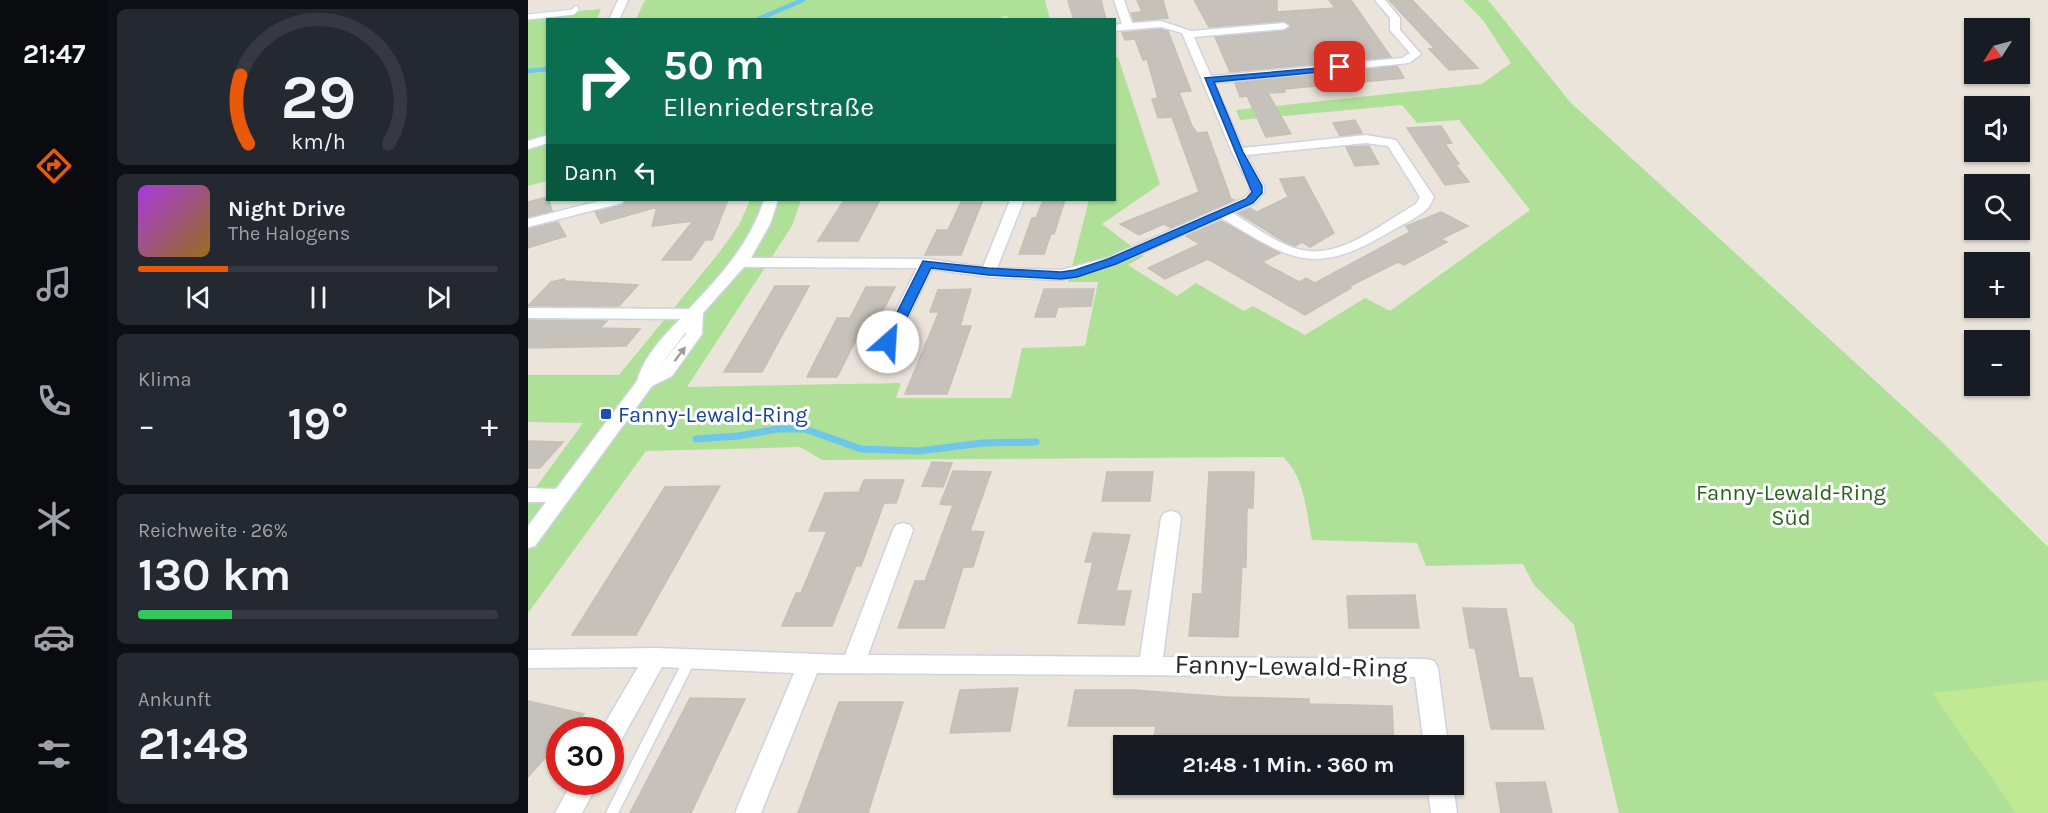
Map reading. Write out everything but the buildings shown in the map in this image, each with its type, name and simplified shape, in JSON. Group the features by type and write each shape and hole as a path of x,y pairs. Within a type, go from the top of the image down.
{"street":[{"path":"615,18 623,0"},
{"path":"1119,0 1121,27 1172,25 1188,34 1284,26"},
{"path":"1208,80 1406,61 1416,54 1395,30 1395,18 1380,0"},
{"path":"740,262 927,264 988,272 1061,275 1077,273 1112,261 1250,201 1257,193 1257,186 1238,152 1188,34"},
{"path":"1224,214 1297,254 1311,257 1338,252 1422,207 1426,202 1426,197 1397,149 1385,140 1366,139 1238,152"},
{"path":"528,146 546,140"},
{"path":"528,223 613,201"},
{"path":"528,541 646,382 666,372 694,334 696,314 740,262 763,222 771,201"},
{"path":"988,272 1017,201"},
{"path":"888,342 927,264"},
{"path":"528,313 696,314"},
{"path":"528,495 562,496"},
{"name":"Fanny-Lewald-Ring","path":"1150,664 1171,518"},
{"path":"853,664 903,530"},
{"path":"622,717 656,657"},
{"name":"Fanny-Lewald-Ring","path":"528,658 656,657 809,664 1150,664 1426,668 1435,735"},
{"path":"748,813 809,664"},
{"path":"568,813 578,795"},
{"path":"1442,795 1444,813"}],"lane":[{"path":"528,17 573,12 576,9"},
{"path":"612,813 690,659"}],"green space":[{"path":"645,0 1045,0 1050,18 1009,18 1006,16 999,18 636,18"},
{"name":"Fanny-Lewald-Ring Süd","path":"1463,0 1488,0 1570,102 1942,442 2048,547 2048,813 1619,813 1574,625 1534,585 1523,564 1426,566 1417,543 1312,540 1300,485 1296,474 1283,457 822,460 800,447 646,451 528,613 528,498 583,423 528,422 528,375 619,375 718,254 739,225 750,201 801,201 792,226 687,387 901,383 896,398 1011,398 1022,348 1085,346 1098,282 1068,282 1089,201 1116,201 1116,58 1118,57 1160,184 1102,224 1144,256 1128,265 1177,296 1196,283 1244,311 1253,306 1305,335 1365,298 1390,311 1530,210 1459,120 1417,123 1402,105 1240,120 1236,110 1482,84 1511,63 1483,20"},
{"path":"601,9 597,18 546,18 546,181 528,186 528,15"},
{"path":"2048,680 2048,813 2016,813 1932,693"}],"waterway":[{"path":"761,18 803,0"},
{"path":"528,71 546,69"},
{"path":"696,439 738,436 778,429 805,429 861,449 919,451 983,443 1036,442"}],"place":[{"name":"Fanny-Lewald-Ring","path":"606,414"}],"route":[{"path":"888,342 927,264 988,272 1061,275 1077,273 1098,267 1250,201 1257,193 1257,186 1238,152 1208,80 1340,67"}]}
